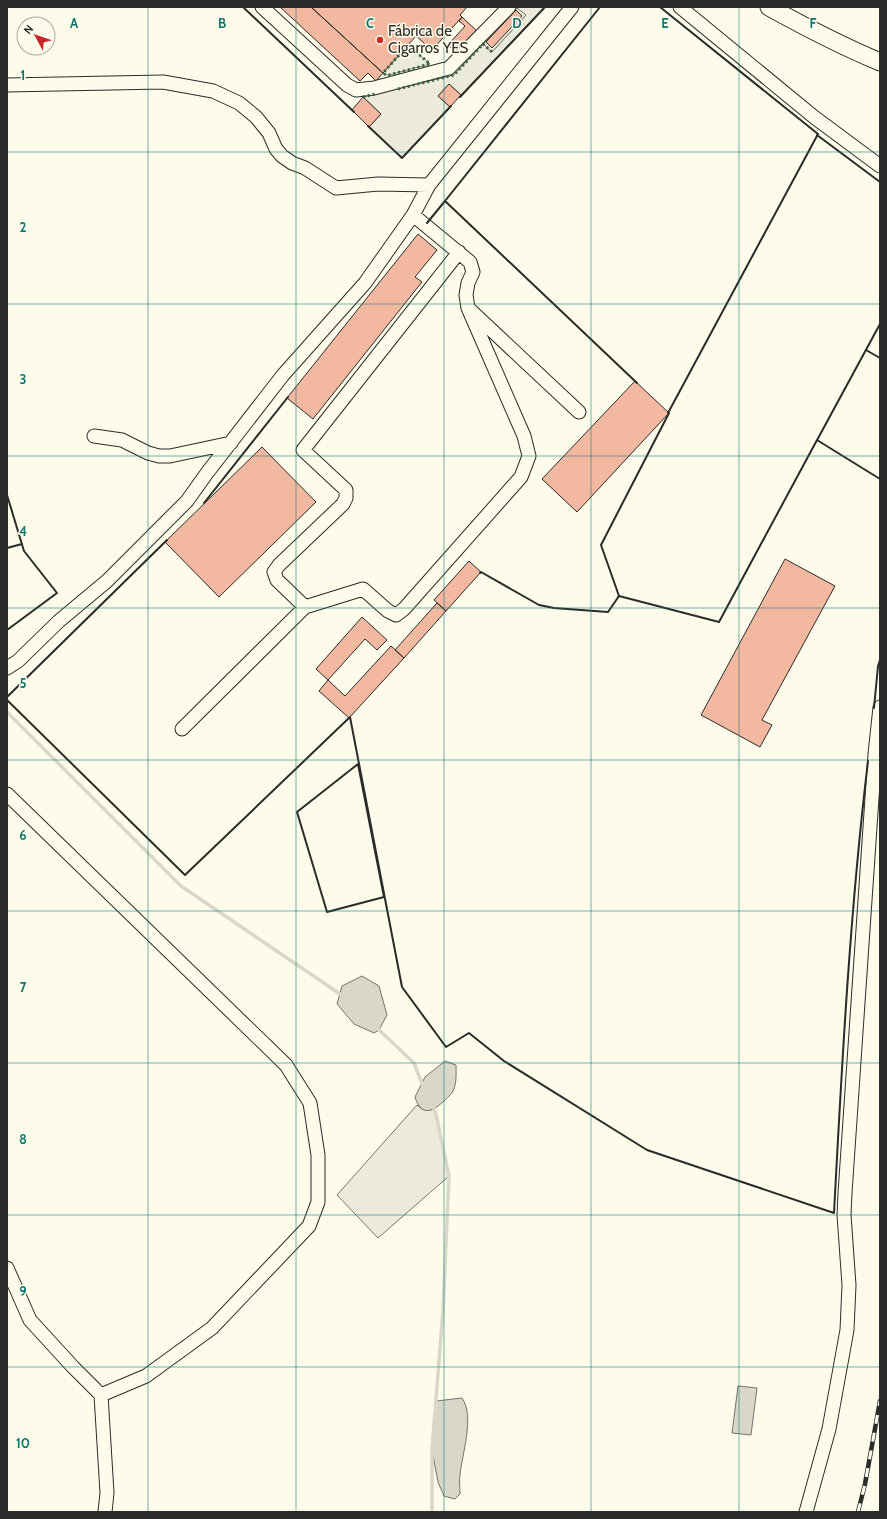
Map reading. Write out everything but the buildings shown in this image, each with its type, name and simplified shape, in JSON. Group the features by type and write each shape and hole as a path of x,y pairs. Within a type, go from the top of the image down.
{"main road":[{"path":"769,7 810,29 880,62"}],"street":[{"path":"262,7 348,85 356,90 360,90 374,88 450,68 509,7"},
{"path":"7,668 18,661 59,621 107,580 187,501 283,375 365,283 413,215 429,185 572,7"},
{"path":"680,7 814,117 880,166"},
{"path":"7,85 163,82 213,92 239,103 256,117 269,133 276,149 282,156 292,163 305,168 336,188 378,184 429,185"},
{"path":"182,730 306,608 363,589 388,611 396,615 409,603 521,477 529,456 524,436 468,308 466,295 468,283 473,272 470,262 413,215"},
{"path":"306,608 277,580 274,572 278,565 342,504 346,498 346,490 303,450 459,252"},
{"path":"468,308 579,412"},
{"path":"94,436 122,440 148,453 159,456 170,456 231,443"},
{"path":"806,1512 829,1429 847,1330 849,1285 844,1215 845,1193 874,762 880,707"},
{"path":"7,794 286,1065 310,1103 318,1155 318,1202 309,1226 212,1328 146,1376 101,1395"},
{"path":"7,1268 30,1320 72,1367 101,1395 107,1492 105,1512"}],"shaded area":[{"path":"545,7 461,95 449,84 438,96 450,107 402,158 369,127 381,114 363,97 454,75 483,44 492,52 525,16 517,8"},
{"path":"517,8 526,15 492,52 483,44"},
{"path":"408,45 430,64 389,75 383,73"},
{"path":"362,976 379,986 387,1015 379,1030 374,1033 354,1024 337,1004 342,986"},
{"path":"445,1061 456,1065 456,1081 453,1091 450,1096 432,1110 424,1110 421,1108 415,1097 425,1077"},
{"path":"417,1105 425,1110 434,1109 449,1176 378,1238 337,1195"},
{"path":"738,1386 757,1388 751,1435 732,1433"},
{"path":"462,1398 466,1406 468,1425 461,1466 460,1494 455,1499 444,1496 438,1482 432,1450 436,1401"}],"waterway":[{"path":"7,712 181,886 343,996"},
{"path":"375,1026 414,1063 423,1086"},
{"path":"432,1512 432,1450 443,1310 449,1176 433,1106"}],"railway":[{"path":"858,1512 865,1484 880,1401"}],"hedge":[{"path":"398,89 454,75 483,44 492,52"},
{"path":"408,45 430,64 389,75 383,73 408,45"},
{"path":"363,97 375,94"}],"wall":[{"path":"243,7 354,112"},
{"path":"460,97 545,7"},
{"path":"446,202 445,201 600,7"},
{"path":"660,7 818,134 668,413"},
{"path":"368,126 402,158 451,106"},
{"path":"817,135 880,182"},
{"path":"427,223 445,201 637,383"},
{"path":"816,442 880,324"},
{"path":"866,350 880,358"},
{"path":"204,503 288,397"},
{"path":"618,597 619,596 601,545 669,413"},
{"path":"480,573 481,572 539,605 554,608 608,612 619,596 719,622 817,440 880,479"},
{"path":"7,495 24,551 57,593 7,630"},
{"path":"7,697 167,540"},
{"path":"7,548 22,544"},
{"path":"874,708 878,666 880,660"},
{"path":"7,700 185,875 350,717"},
{"path":"350,717 402,987 446,1047 469,1033 504,1061 647,1150 834,1213 851,930 868,761"},
{"path":"358,764 384,897 327,912 297,812 358,764"}],"place":[{"name":"Fábrica de Cigarros YES","path":"380,40"}]}
